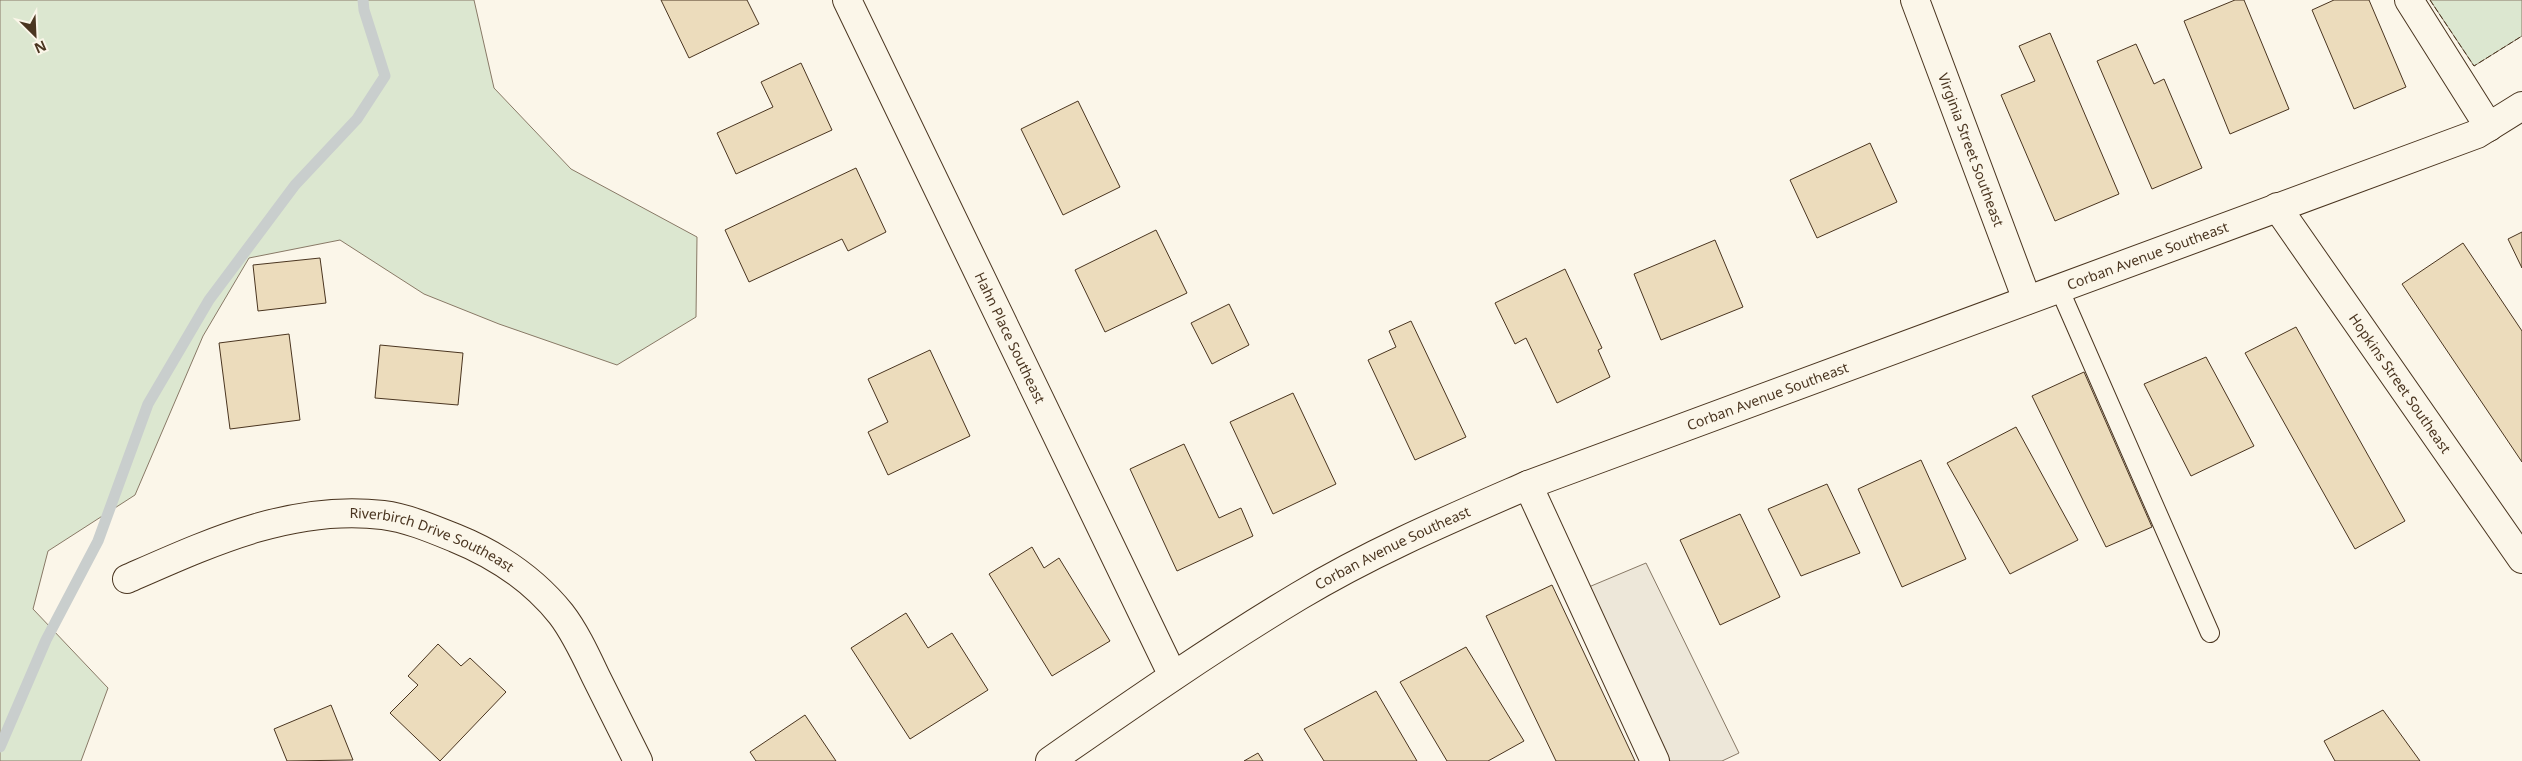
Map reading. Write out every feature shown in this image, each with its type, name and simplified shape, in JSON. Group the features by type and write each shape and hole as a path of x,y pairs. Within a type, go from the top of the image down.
{"street":[{"name":"Hahn Place Southeast","path":"847,0 1173,676"},
{"name":"Virginia Street Southeast","path":"1915,0 2027,300"},
{"path":"2409,0 2489,127"},
{"name":"Corban Avenue Southeast","path":"1050,761 1173,676 1300,595 1413,534 1528,485 2477,134 2522,106"},
{"name":"Hopkins Street Southeast","path":"2278,207 2522,559"},
{"path":"1528,485 1655,761"},
{"name":"Riverbirch Drive Southeast","path":"127,579 226,536 283,520 326,514 384,515 438,531 489,552 530,581 561,615 586,656 638,761"}],"lane":[{"path":"2059,288 2210,633"}],"green space":[{"path":"0,0 474,0 494,88 571,169 697,237 696,317 617,365 499,324 424,294 340,240 249,258 203,336 135,495 48,551 33,609 108,688 81,761 0,761"},
{"path":"2430,0 2522,0 2522,36 2474,66"}],"shaded area":[{"path":"1646,563 1739,753 1722,761 1670,761 1584,589"}],"building":[{"path":"661,0 747,0 759,24 689,58"},
{"path":"2235,0 2244,0 2289,109 2230,134 2184,21"},
{"path":"2334,0 2369,0 2406,87 2354,109 2312,10"},
{"path":"2050,33 2119,194 2055,221 2001,95 2035,81 2019,46"},
{"path":"2136,44 2154,84 2164,79 2202,168 2152,189 2097,61"},
{"path":"801,63 832,130 736,174 717,133 773,107 761,82"},
{"path":"1078,101 1120,187 1063,215 1021,129"},
{"path":"1870,143 1897,202 1817,238 1790,180"},
{"path":"856,168 886,232 848,251 842,239 749,282 725,230"},
{"path":"1156,230 1187,293 1105,332 1075,270"},
{"path":"2522,232 2522,268 2508,239"},
{"path":"1715,240 1743,307 1661,340 1634,274"},
{"path":"2463,243 2522,331 2522,462 2402,284"},
{"path":"320,258 326,303 258,311 253,265"},
{"path":"1565,269 1602,348 1598,350 1610,377 1557,403 1526,338 1515,344 1495,303"},
{"path":"1229,304 1249,345 1212,364 1191,323"},
{"path":"1411,321 1466,437 1415,460 1368,360 1396,347 1389,331"},
{"path":"2296,327 2405,521 2355,549 2245,353"},
{"path":"289,334 300,420 230,429 219,343"},
{"path":"380,345 463,353 458,405 375,398"},
{"path":"930,350 970,436 888,475 868,432 888,422 868,379"},
{"path":"2206,357 2254,446 2191,476 2144,384"},
{"path":"2084,372 2152,527 2106,547 2032,396"},
{"path":"1293,393 1336,484 1273,514 1230,422"},
{"path":"2016,427 2078,540 2010,574 1947,463"},
{"path":"1184,444 1219,518 1241,508 1253,536 1177,571 1130,469"},
{"path":"1921,460 1966,559 1902,587 1858,489"},
{"path":"1827,484 1860,553 1801,576 1768,509"},
{"path":"1740,514 1780,597 1720,625 1680,540"},
{"path":"1032,547 1044,568 1059,558 1110,641 1052,676 989,574"},
{"path":"1552,585 1635,761 1556,761 1486,616"},
{"path":"906,613 928,648 952,633 988,690 910,739 851,648"},
{"path":"438,644 461,666 470,658 506,692 440,761 390,713 418,685 408,676"},
{"path":"1466,647 1524,741 1488,761 1447,761 1400,682"},
{"path":"1376,691 1417,761 1324,761 1304,729"},
{"path":"331,705 353,760 287,761 274,729"},
{"path":"2383,710 2420,761 2335,761 2324,741"},
{"path":"805,715 836,761 756,761 750,752"},
{"path":"1258,753 1263,761 1244,761"}],"waterway":[{"path":"0,747 46,640 98,541 148,404 209,300 295,185 357,119 385,76 364,10 363,0"}],"fence":[{"path":"2430,0 2474,66 2522,36"}]}
